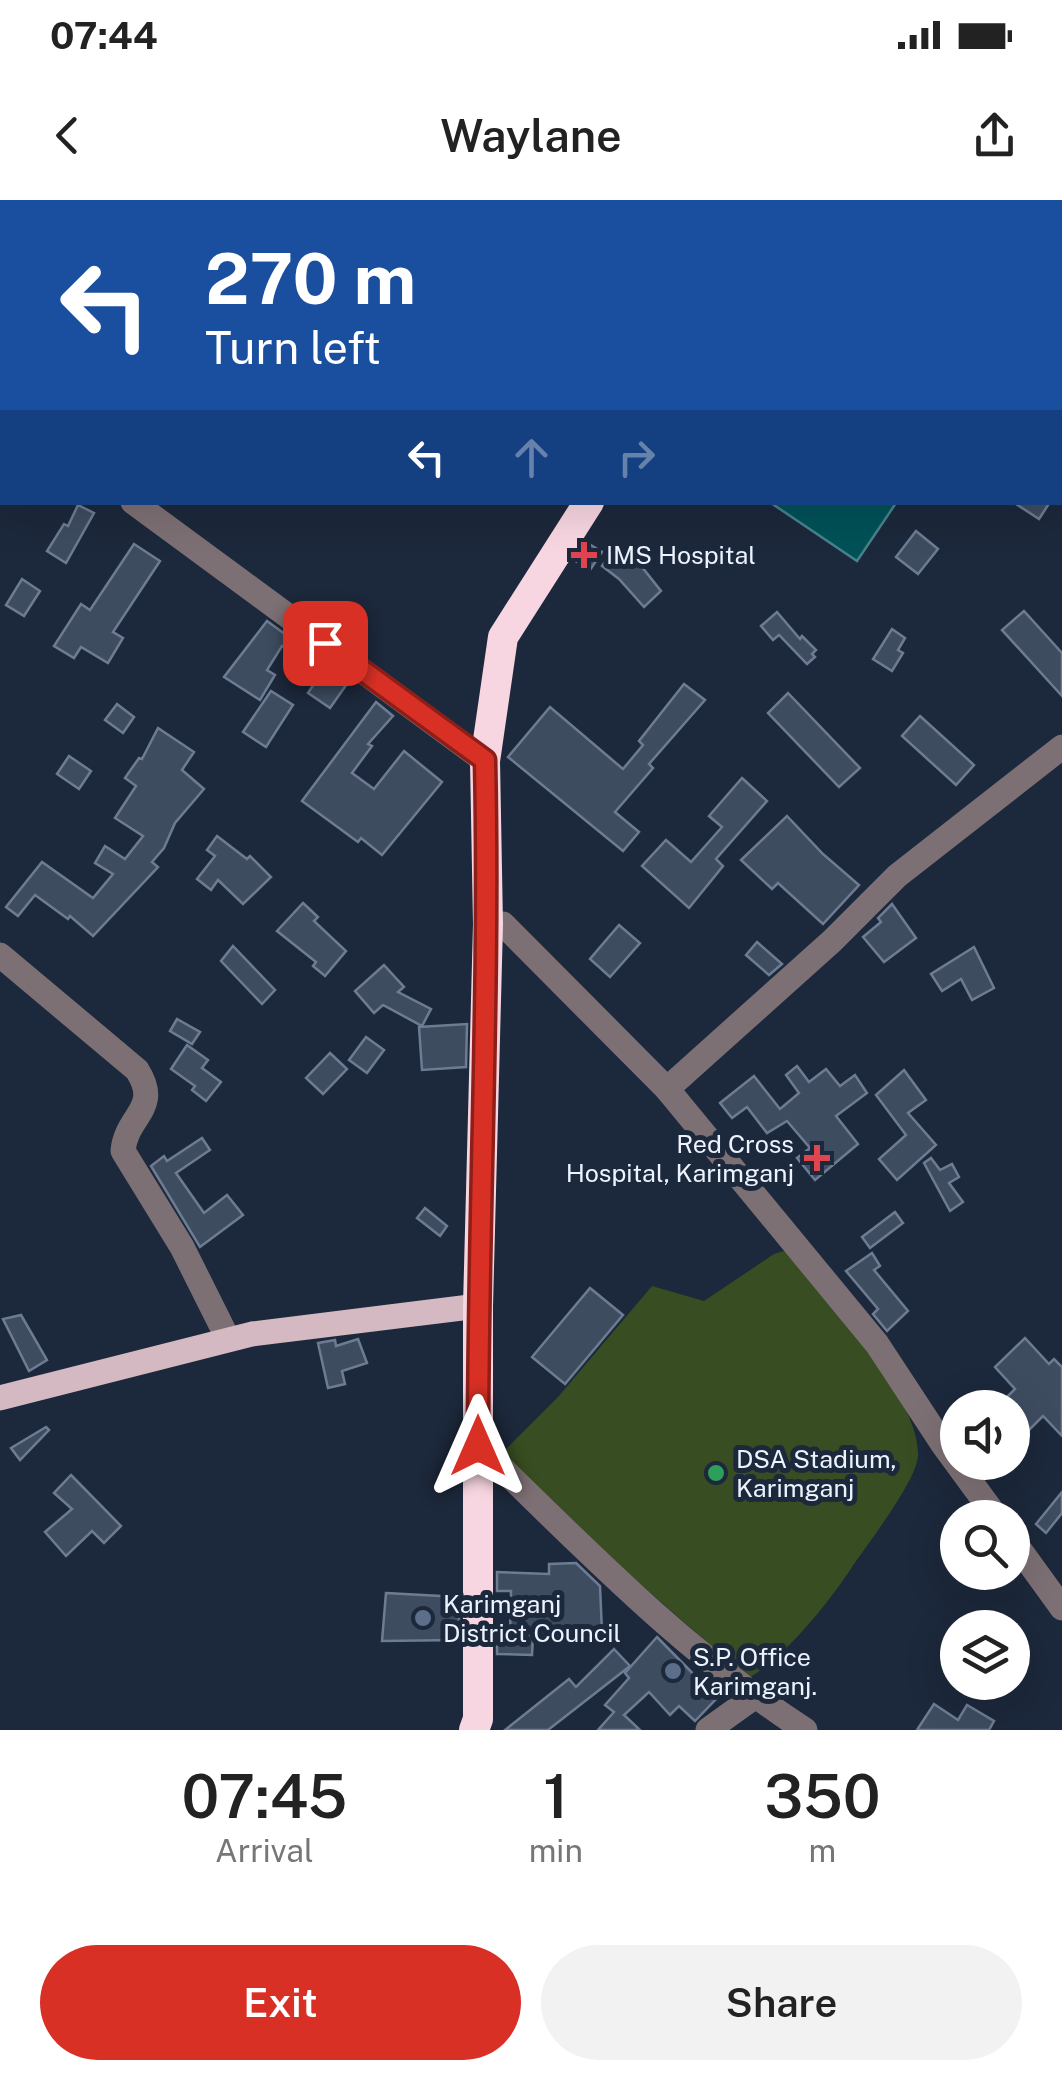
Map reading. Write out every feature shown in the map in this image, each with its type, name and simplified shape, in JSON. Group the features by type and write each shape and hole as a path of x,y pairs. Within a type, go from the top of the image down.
{"highway":[{"path":"474,1730 478,1719 478,1306 488,924 485,760 503,638 587,505"}],"main road":[{"path":"0,1398 228,1339 478,1306"}],"street":[{"path":"137,505 485,760"},
{"path":"667,1089 832,941 897,876 1062,747"},
{"path":"488,924 503,924 667,1089 877,1344 984,1500"},
{"path":"0,955 137,1070 147,1086 146,1103 124,1136 123,1151 182,1247 228,1339"},
{"path":"478,1446 648,1608 754,1697 805,1730"},
{"path":"1030,1564 1062,1608"},
{"path":"708,1730 754,1697"}],"shaded area":[{"path":"774,505 895,505 857,561"},
{"name":"DSA Stadium, Karimganj","path":"790,1249 888,1377 915,1432 918,1455 901,1495 831,1596 776,1658 748,1678 622,1568 501,1454 558,1397 652,1286 704,1301 774,1254"}],"building":[{"path":"78,505 94,513 66,563 47,551 64,524 68,526"},
{"path":"1018,505 1048,505 1039,519"},
{"path":"916,531 938,549 918,574 896,557"},
{"path":"586,542 602,552 590,570 574,560"},
{"path":"134,544 160,561 113,632 123,638 108,663 81,647 74,658 54,646 81,604 90,610"},
{"path":"617,545 634,557 661,591 644,607 602,566"},
{"path":"22,579 40,591 24,616 6,605"},
{"path":"1024,611 1062,653 1062,696 1002,630"},
{"path":"777,612 800,639 802,636 816,650 807,664 779,635 773,640 761,626"},
{"path":"267,621 349,681 330,708 308,693 322,672 282,646 267,670 275,675 260,700 224,677"},
{"path":"892,629 905,638 898,650 903,653 892,671 873,659"},
{"path":"684,684 705,700 649,764 653,768 615,812 639,832 623,851 508,757 550,707 623,769 643,745 639,741"},
{"path":"271,691 293,705 266,747 243,732"},
{"path":"788,693 860,768 839,787 768,713"},
{"path":"376,702 393,716 368,744 372,746 352,773 374,789 404,751 442,782 382,855 302,801"},
{"path":"117,704 134,717 123,733 105,720"},
{"path":"920,716 974,765 956,785 902,736"},
{"path":"158,728 194,752 182,770 204,789 175,823 164,848 152,862 158,867 93,936 70,916 68,919 35,895 18,916 6,907 42,862 93,898 113,874 95,863 105,846 125,859 143,836 115,818 136,786 125,778 142,759"},
{"path":"69,756 91,771 79,789 57,774"},
{"path":"742,778 767,801 716,859 723,866 689,908 642,866 666,840 691,862 722,827 709,816"},
{"path":"787,816 859,885 823,924 778,883 772,889 741,860"},
{"path":"217,836 247,859 250,856 271,877 243,904 218,880 211,890 197,879 215,856 207,850"},
{"path":"303,903 318,917 314,921 346,951 325,976 313,966 316,962 277,931"},
{"path":"892,904 916,938 884,962 863,937 881,922 878,918"},
{"path":"619,925 640,943 610,977 590,959"},
{"path":"757,942 782,964 769,975 746,955"},
{"path":"233,946 275,990 262,1004 221,961"},
{"path":"974,947 994,988 972,1000 961,979 942,991 931,974"},
{"path":"384,965 404,987 398,992 431,1009 422,1026 383,1005 374,1013 355,991"},
{"path":"177,1019 200,1032 192,1044 170,1031"},
{"path":"467,1024 466,1067 422,1070 419,1027"},
{"path":"366,1037 384,1050 367,1073 349,1060"},
{"path":"187,1045 208,1060 202,1068 221,1082 206,1101 192,1090 195,1086 171,1069"},
{"path":"330,1053 347,1069 323,1094 306,1078"},
{"path":"797,1066 809,1082 826,1069 840,1086 855,1075 867,1093 836,1116 858,1144 815,1180 797,1158 810,1148 787,1121 767,1133 747,1107 732,1118 720,1103 754,1076 780,1109 799,1093 786,1075"},
{"path":"904,1070 926,1100 908,1113 936,1145 897,1180 879,1159 906,1135 876,1095"},
{"path":"202,1138 210,1150 176,1173 204,1213 227,1195 243,1215 200,1247 151,1166 164,1156 167,1161"},
{"path":"931,1158 940,1170 952,1164 959,1177 949,1183 963,1202 950,1211 924,1163"},
{"path":"425,1208 447,1226 440,1236 417,1218"},
{"path":"895,1212 903,1223 870,1248 862,1237"},
{"path":"872,1253 880,1266 874,1270 908,1311 887,1331 873,1314 878,1309 846,1271"},
{"path":"590,1288 623,1315 565,1384 532,1357"},
{"path":"21,1315 47,1360 29,1371 3,1319"},
{"path":"1025,1338 1049,1364 1054,1359 1062,1367 1062,1436 1043,1416 1030,1429 1030,1390 1014,1390 995,1367"},
{"path":"358,1339 367,1363 342,1371 345,1384 328,1388 318,1343 335,1340 336,1346"},
{"path":"46,1427 49,1430 20,1460 11,1448"},
{"path":"71,1475 121,1526 104,1543 92,1531 66,1556 45,1532 72,1509 54,1493"},
{"path":"1062,1492 1062,1513 1046,1533 1036,1524"},
{"path":"576,1563 600,1586 602,1632 533,1636 532,1655 497,1654 497,1637 510,1637 511,1591 497,1591 497,1572 549,1574 549,1564"},
{"name":"Karimganj District Council","path":"386,1593 459,1597 459,1640 382,1641"},
{"path":"657,1637 719,1696 695,1721 679,1706 670,1715 649,1692 624,1715 640,1730 598,1730 614,1712 605,1705 629,1678 625,1673"},
{"path":"614,1649 630,1666 548,1730 505,1730 569,1679 576,1687"},
{"path":"934,1704 958,1720 967,1705 994,1721 989,1730 917,1730"}],"place":[{"name":"IMS Hospital","path":"584,555"},
{"name":"Red Cross Hospital, Karimganj","path":"817,1158"},
{"name":"DSA Stadium, Karimganj","path":"716,1473"},
{"name":"Karimganj District Council","path":"423,1618"},
{"name":"S.P. Office Karimganj.","path":"673,1671"}],"route":[{"path":"325,643 485,760 488,924 478,1446"}]}
